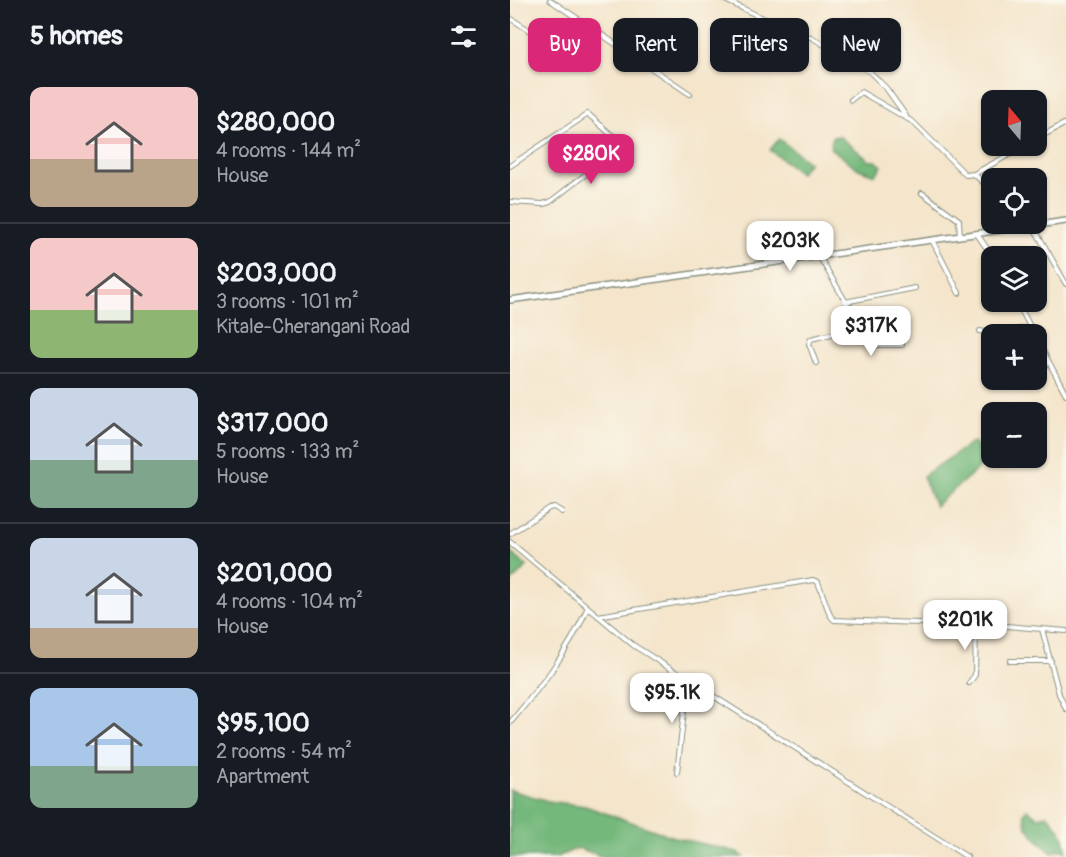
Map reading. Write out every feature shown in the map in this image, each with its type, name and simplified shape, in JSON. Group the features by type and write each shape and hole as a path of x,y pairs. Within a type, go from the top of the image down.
{"main road":[{"path":"1047,224 1066,221"},
{"path":"510,300 981,233"}],"street":[{"path":"549,0 690,94"},
{"path":"725,0 796,34 811,38 870,72 886,88 906,116 942,148 964,174 974,174 1007,156"},
{"path":"510,18 528,30"},
{"path":"851,100 861,92 906,116"},
{"path":"510,166 588,114 623,144 550,202 543,204 510,201"},
{"path":"1047,133 1066,123"},
{"path":"974,174 981,181"},
{"path":"922,193 959,220 960,236"},
{"path":"977,234 985,246"},
{"path":"1038,234 1066,284"},
{"path":"932,240 958,293"},
{"path":"819,256 872,346 902,345"},
{"path":"845,302 915,288"},
{"path":"816,363 809,344 811,339 860,327"},
{"path":"1047,359 1066,394"},
{"path":"510,534 552,507 562,512"},
{"path":"510,542 587,609 633,645 967,857"},
{"path":"597,616 813,580 818,582 834,620 976,625 1066,632"},
{"path":"510,723 557,666 575,638 587,609"},
{"path":"969,683 975,675 976,625"},
{"path":"1042,630 1066,710"},
{"path":"1010,661 1051,661"},
{"path":"677,772 687,678"}],"green space":[{"path":"839,136 870,161 876,161 882,166 875,175 859,169 830,148 833,137"},
{"path":"779,139 809,162 800,173 770,150"},
{"path":"973,442 981,453 981,466 935,506 923,476"},
{"path":"510,552 527,566 510,583"},
{"path":"510,790 548,801 585,806 674,837 737,852 744,857 604,857 578,848 557,857 510,857"},
{"path":"1027,809 1037,817 1047,815 1063,836 1066,852 1060,849 1052,853 1035,837 1026,826 1024,813"}]}
